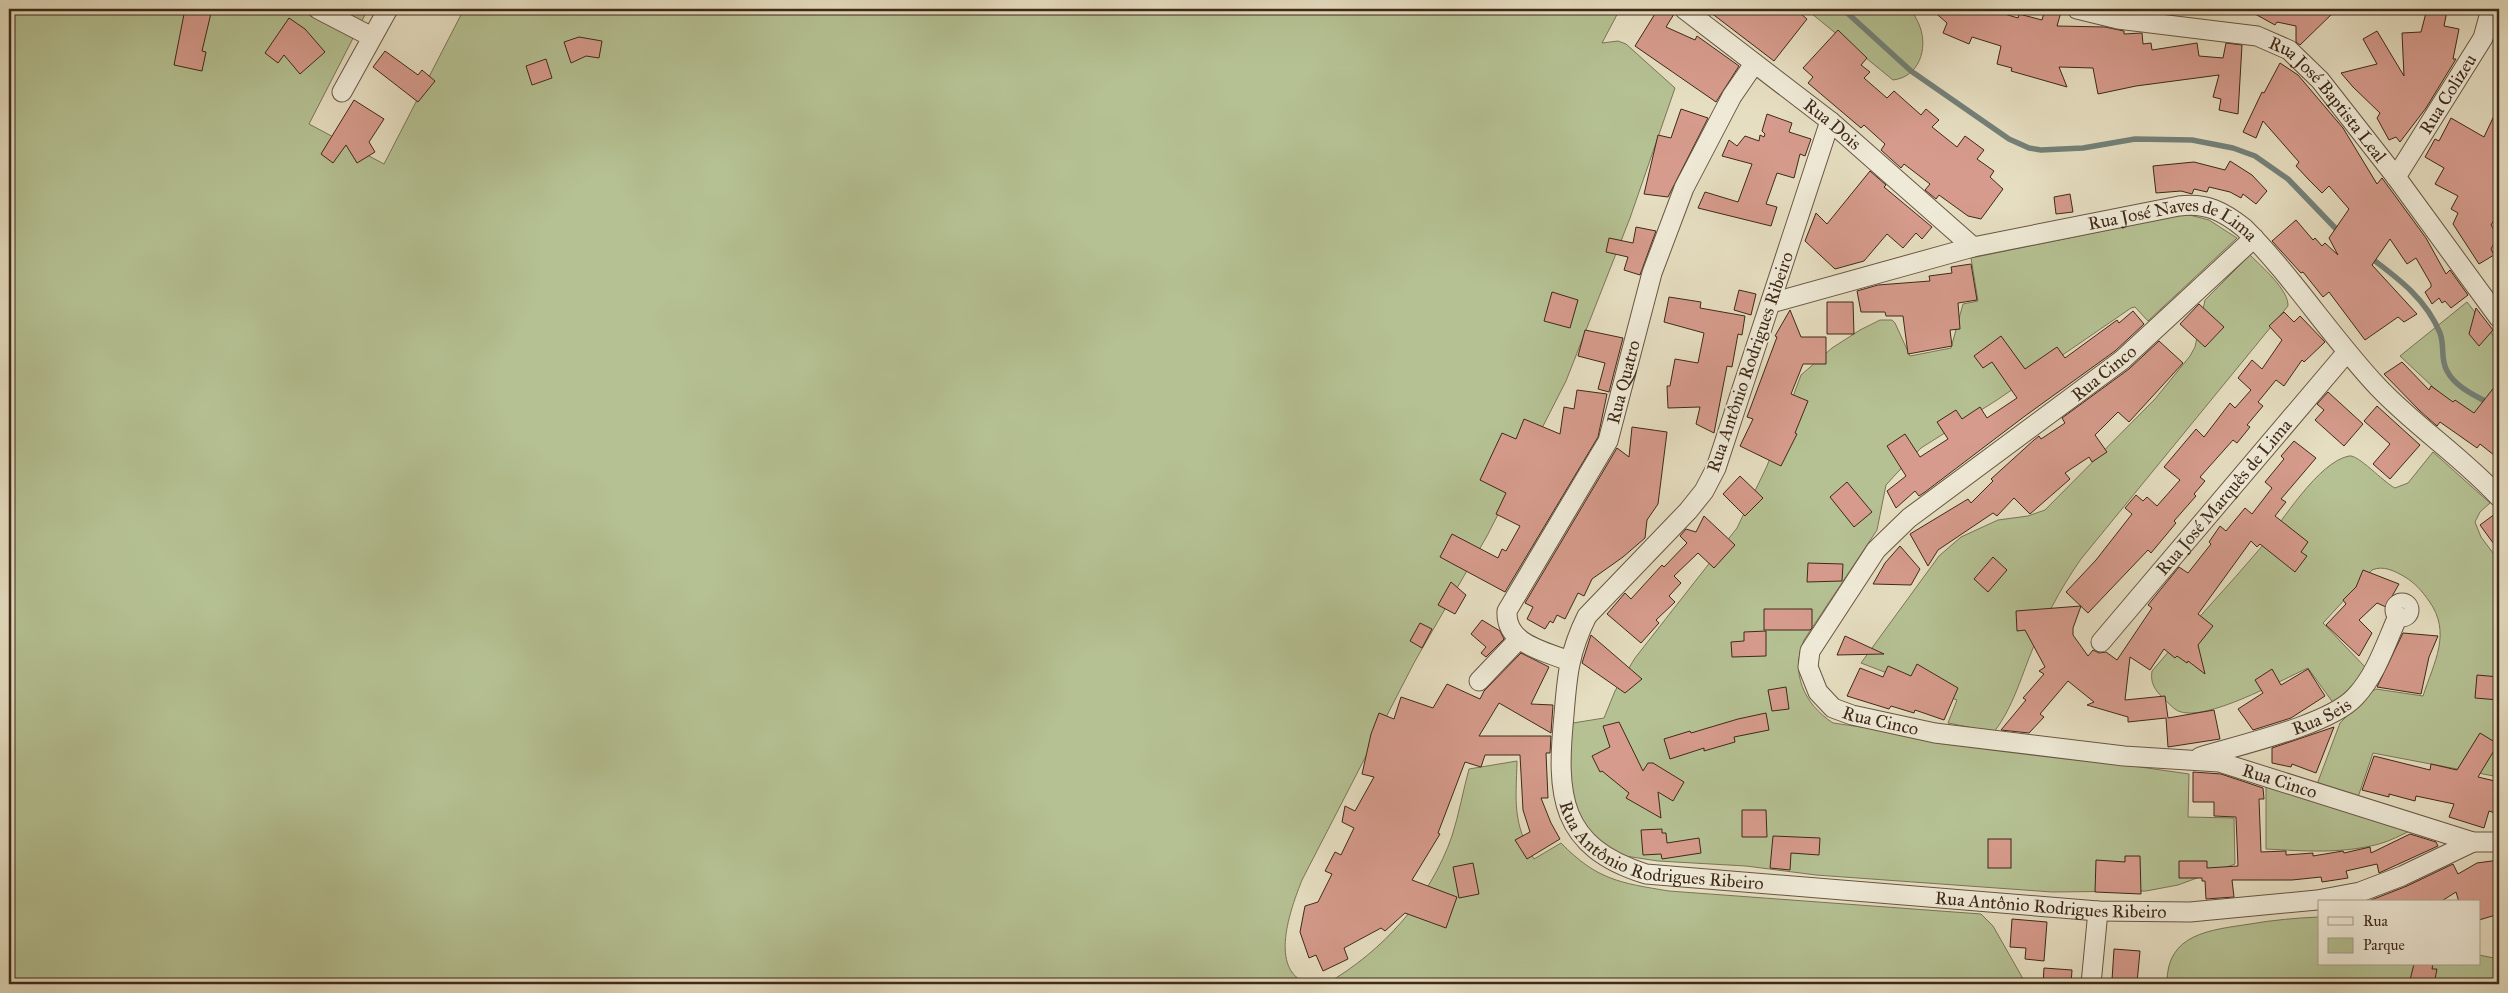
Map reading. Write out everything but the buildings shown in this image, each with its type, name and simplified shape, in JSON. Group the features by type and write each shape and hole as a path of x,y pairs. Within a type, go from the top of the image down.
{"street":[{"path":"318,9 372,37"},
{"path":"342,92 388,9"},
{"name":"Rua Dois","path":"1684,9 1830,121 1973,246"},
{"name":"Rua José Baptista Leal","path":"2077,9 2118,19 2257,36 2278,43 2289,50 2311,69 2396,177 2499,318"},
{"name":"Rua Colizeu","path":"2396,177 2483,38 2491,9"},
{"name":"Rua Quatro","path":"1519,640 1509,626 1507,610 1608,441 1652,273 1684,188 1732,96 1754,64"},
{"name":"Rua Antônio Rodrigues Ribeiro","path":"1830,121 1726,440 1704,491 1688,511 1587,616 1577,636 1569,661 1560,767 1565,802 1572,821 1582,836 1609,859 1626,868 1646,874 2098,911 2190,912 2317,900 2360,892 2402,876 2473,842"},
{"name":"Rua José Naves de Lima","path":"1771,302 1973,246 2190,205 2207,207 2224,213 2254,238 2347,352 2396,406 2466,463 2499,497"},
{"name":"Rua Cinco","path":"2254,238 2122,360 1895,530 1876,550 1814,644 1808,658 1810,676 1823,699 1833,708 1852,715 1944,734 2124,756 2194,759 2230,765 2473,842"},
{"name":"Rua José Marquês de Lima","path":"2101,642 2347,352"},
{"name":"Rua Seis","path":"2194,759 2313,721 2340,710 2356,696 2368,680 2398,616"},
{"path":"1479,681 1519,640 1569,661"},
{"path":"2473,842 2499,842"},
{"path":"2091,984 2098,911"}],"green space":[{"path":"9,9 368,9 309,124 384,164 464,9 1620,9 1602,43 1618,41 1626,44 1675,88 1630,218 1566,381 1487,536 1415,661 1302,880 1288,922 1285,953 1289,966 1296,977 1309,984 9,984"},
{"path":"1806,9 1911,9 1922,35 1922,53 1919,61 1909,74 1893,80"},
{"path":"2186,214 2209,220 2237,238 2148,321 2135,307 2131,308 1997,400 1921,448 1886,485 1877,530 1804,640 1800,652 1799,676 1802,687 1814,707 1833,723 2189,774 2188,817 2234,818 2235,864 2178,885 2146,891 2052,892 1816,875 1746,866 1658,861 1625,856 1602,846 1575,813 1568,762 1573,723 1604,718 1615,691 1635,658 1737,528 1767,466 1801,375 1832,348 1880,320 1892,320 1895,323 1910,356 1951,348 1963,304 1978,301 1971,258"},
{"path":"2250,255 2279,286 2284,293 2288,306 2081,559 2052,607 2010,706 1994,732 1948,723 1957,700 1861,663 1939,556 1961,537 1998,520 2028,516 2045,510 2155,399 2190,356 2195,347 2205,300"},
{"path":"2467,302 2499,343 2499,449 2400,356"},
{"path":"2433,452 2490,503 2480,512 2475,522 2481,537 2499,561 2499,777 2373,753 2357,800 2316,787 2340,723 2376,689 2423,696 2436,659 2440,636 2436,613 2426,597 2409,579 2389,569 2380,568 2372,570 2323,623 2366,668 2358,683 2334,704 2308,668 2262,690 2224,706 2206,711 2190,713 2178,711 2160,695 2152,683 2152,671 2263,545 2302,494 2325,469 2337,461 2349,456 2353,457 2395,488 2408,483"},
{"path":"1517,761 1517,812 1522,834 1534,859 1561,843 1586,865 1610,878 1669,891 1981,914 1993,926 2026,984 1326,984 1367,956 1385,939 1402,921 1431,881 1443,859 1452,836 1469,769"},
{"path":"2266,786 2412,830 2383,843 2351,849 2323,851 2266,849"},
{"path":"2318,917 2318,966 2480,966 2480,955 2499,959 2499,984 2167,984 2169,967 2174,954 2183,944 2194,937 2220,929 2276,920"}],"waterway":[{"path":"1843,9 1911,71 2009,139 2029,148 2041,150 2083,148 2135,139 2192,140 2233,148 2255,156 2288,179 2340,233"},
{"path":"2371,258 2411,291 2427,310 2440,333 2444,362 2451,378 2470,393 2499,409"}]}
